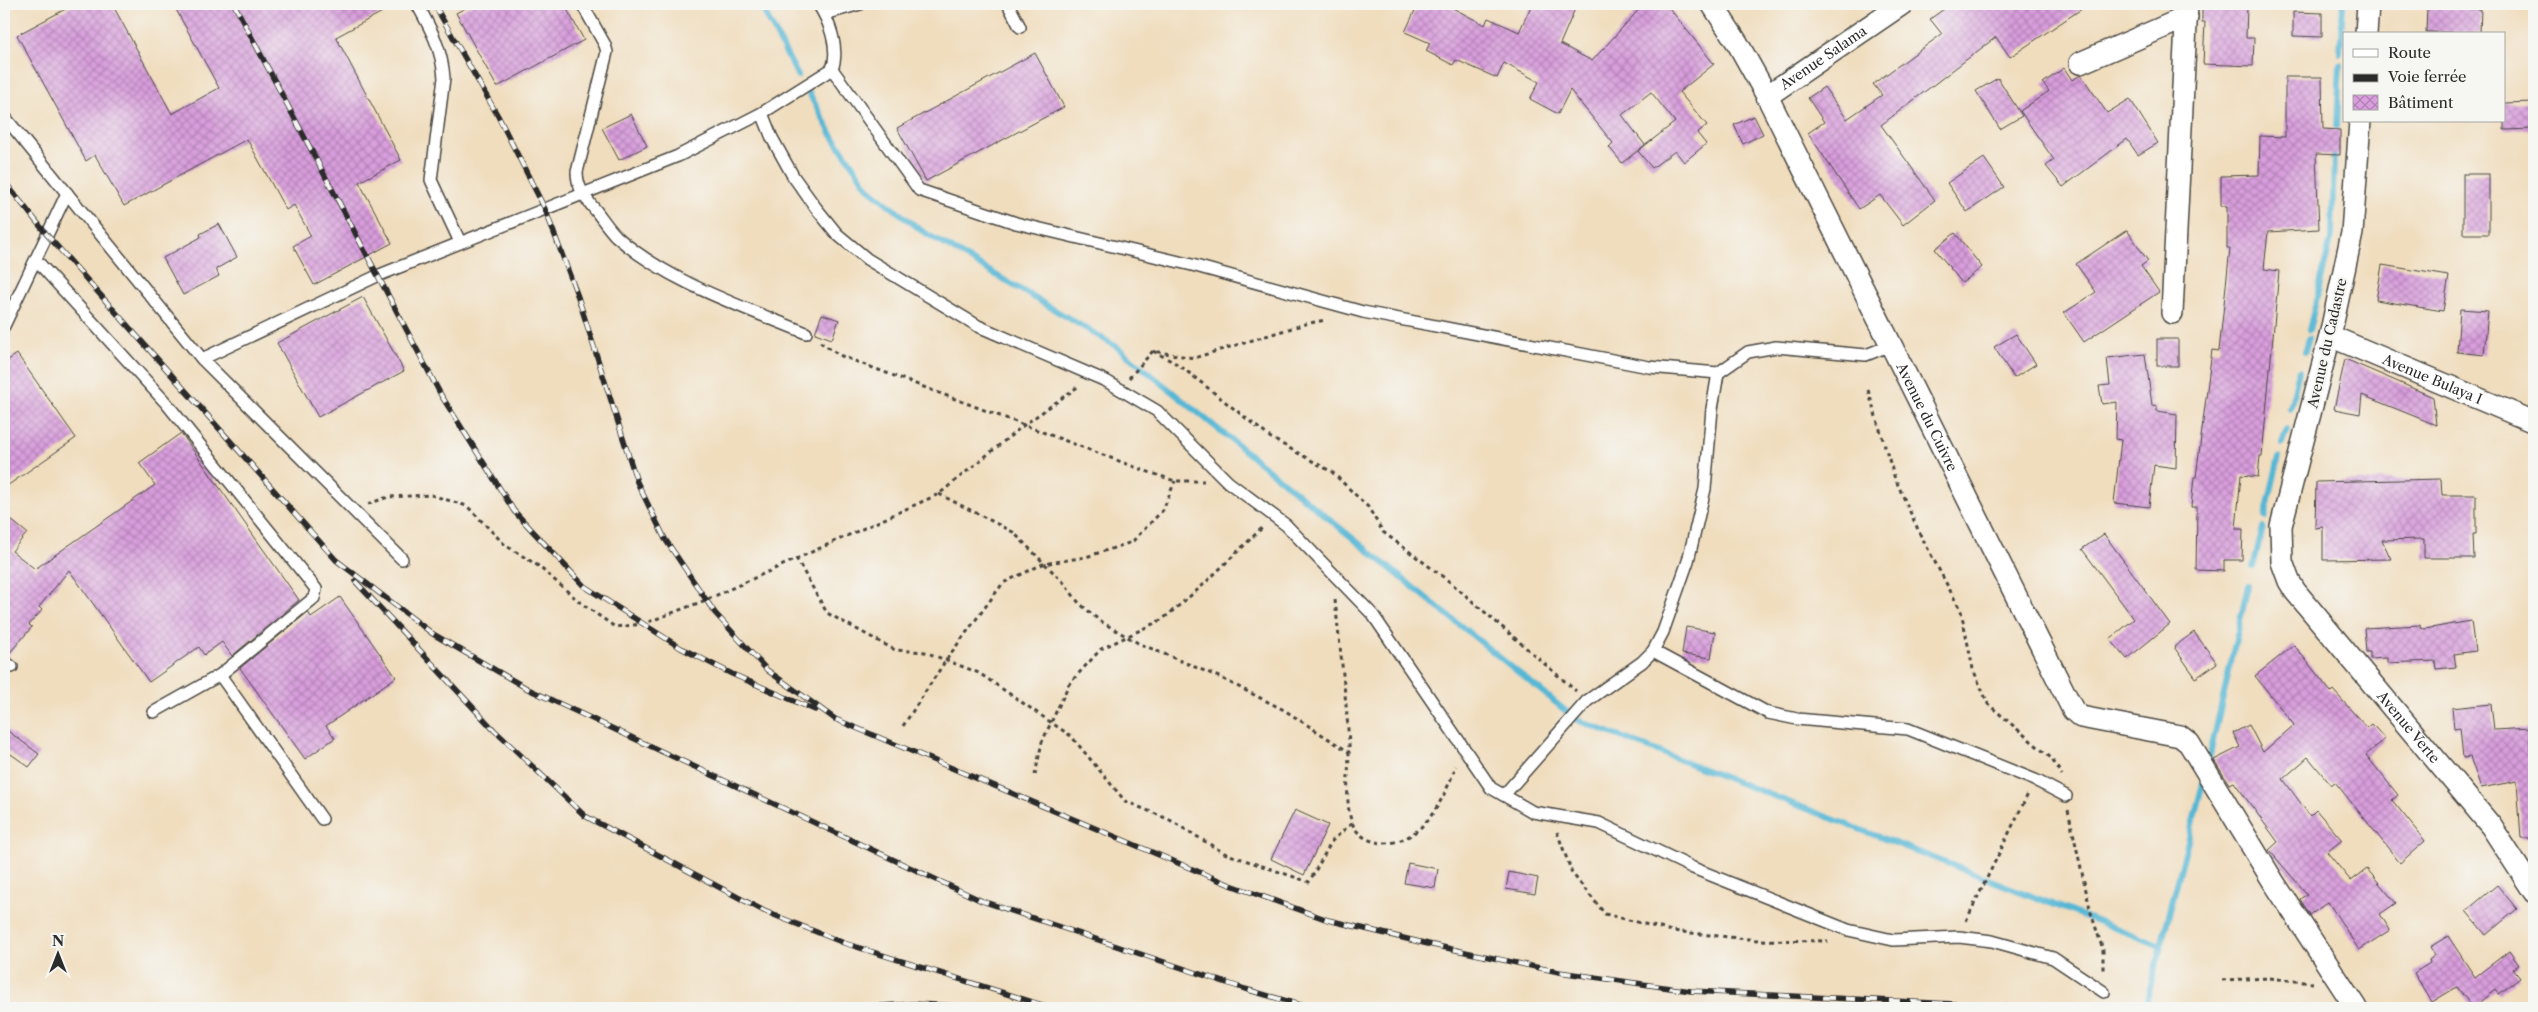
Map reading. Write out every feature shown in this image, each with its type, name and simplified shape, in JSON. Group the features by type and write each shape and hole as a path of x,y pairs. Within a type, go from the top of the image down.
{"street":[{"name":"Avenue du Cuivre","path":"1712,4 1767,96 2073,710 2081,717 2180,736 2189,743 2273,881 2356,1008"},
{"name":"Avenue Salama","path":"1767,96 1902,4"},
{"path":"2366,32 2368,4"},
{"path":"2080,63 2187,10 2172,313"},
{"name":"Avenue du Cadastre","path":"2282,562 2281,526 2330,336 2352,233 2360,122"},
{"name":"Avenue Bulaya I","path":"2330,336 2534,422"},
{"name":"Avenue Verte","path":"2282,562 2289,581 2296,591 2491,826 2534,892"}],"lane":[{"path":"417,4 437,41 444,78 431,180 460,242"},
{"path":"582,4 606,45 606,52 577,172 577,181 584,195 615,235 646,260 679,278 806,333"},
{"path":"202,359 377,276 678,156 762,113 832,69 835,62 835,48 825,14 818,4"},
{"path":"825,14 860,4"},
{"path":"1008,4 1020,27"},
{"path":"832,69 920,190 1016,223 1192,265 1363,312 1649,367 1718,373 1748,352 1776,347 1866,355 1891,346"},
{"path":"762,113 772,138 793,176 837,234 867,260 978,326 1094,376 1157,411 1228,482 1286,525 1373,614 1490,788 1533,812 1599,824 1693,868 1848,930 1893,940 1958,937 1992,941 2053,958 2104,992"},
{"path":"4,116 202,359 402,559"},
{"path":"4,326 67,193"},
{"path":"36,260 167,404 315,587 317,592 314,598 220,675 154,712"},
{"path":"1504,795 1587,701 1642,662 1653,651 1663,632 1688,561 1705,489 1712,408 1718,373"},
{"path":"1653,651 1768,713 1797,719 1908,729 2035,780 2066,796"},
{"path":"220,675 322,819"}],"path":[{"path":"1119,389 1147,354 1152,351 1194,358 1305,324 1363,312"},
{"path":"806,333 839,355 1175,481 1228,482"},
{"path":"1152,351 1179,365 1270,438 1332,472 1368,507 1383,532 1450,582 1587,701"},
{"path":"352,509 388,497 431,495 467,506 505,545 537,566 581,604 615,627 643,624 706,600 939,494 1024,425 1094,376"},
{"path":"1868,390 1894,476 1920,534 1961,611 1973,669 1988,704 2051,758 2067,783 2066,796 2080,866 2103,950 2104,992"},
{"path":"903,726 946,660 1003,583 1043,564 1086,557 1132,542 1163,510 1175,481"},
{"path":"939,494 1013,532 1064,583 1080,604 1100,621 1125,635 1219,676 1284,710 1349,752"},
{"path":"1035,775 1042,742 1069,684 1101,649 1125,635 1163,618 1244,547 1273,515"},
{"path":"796,558 827,613 895,650 925,652 979,673 1071,736 1125,801 1170,820 1224,853 1309,882 1332,841 1352,823"},
{"path":"1327,566 1333,583 1349,752 1349,794 1352,823 1361,835 1372,841 1385,844 1400,841 1416,832 1446,792 1456,766 1461,743"},
{"path":"1958,937 2035,780"},
{"path":"1533,812 1559,834 1572,873 1605,914 1672,931 1757,940 1836,941"},
{"path":"2222,980 2270,978 2341,986"}],"building":[{"path":"75,4 112,4 172,114 219,88 173,4 397,4 336,37 401,160 359,182 392,243 314,285 293,246 311,236 294,205 286,210 247,139 124,206 95,155 86,161 17,35"},
{"path":"473,4 564,4 584,40 497,87 456,13"},
{"path":"1418,4 1445,4 1485,25 1488,18 1519,32 1532,4 1577,4 1560,44 1592,61 1644,4 1666,4 1714,64 1679,92 1707,125 1697,133 1706,144 1684,162 1675,151 1652,168 1638,151 1675,122 1651,92 1622,115 1645,145 1622,163 1609,147 1613,143 1570,90 1558,114 1530,99 1539,82 1504,63 1497,78 1456,60 1453,65 1426,51 1430,43 1405,32"},
{"path":"1951,4 2089,4 2010,57 1996,37 1881,125 1935,200 1903,225 1880,195 1859,209 1808,133 1824,122 1808,98 1824,87 1847,119 1882,95 1873,84 1942,34 1930,19"},
{"path":"2202,5 2247,6 2246,38 2254,38 2253,66 2203,64 2205,22 2202,22"},
{"path":"2427,8 2481,9 2480,32 2426,32"},
{"path":"2293,12 2322,13 2322,37 2293,36"},
{"path":"1035,53 1064,107 926,181 897,128"},
{"path":"2064,68 2072,80 2081,75 2107,113 2130,99 2158,143 2138,155 2127,139 2063,187 2046,166 2054,160 2020,111 2049,91 2043,83"},
{"path":"2285,77 2322,77 2323,129 2340,130 2340,155 2316,154 2319,229 2268,232 2264,269 2279,271 2262,456 2260,456 2258,477 2241,475 2236,529 2243,529 2242,560 2224,560 2224,571 2196,570 2197,507 2191,507 2194,477 2196,477 2212,350 2219,351 2230,248 2227,248 2227,206 2221,206 2221,176 2259,175 2260,136 2285,137"},
{"path":"1998,78 2022,116 2000,129 1976,91"},
{"path":"2534,102 2534,129 2504,130 2506,103"},
{"path":"631,114 647,146 619,160 602,128"},
{"path":"1754,116 1763,134 1743,144 1734,125"},
{"path":"1984,158 2004,187 1967,212 1947,183"},
{"path":"2463,174 2489,174 2489,234 2463,234"},
{"path":"219,224 237,257 216,269 219,276 183,295 163,258 201,237 200,234"},
{"path":"2127,230 2148,261 2141,266 2159,292 2084,342 2064,313 2096,292 2076,264"},
{"path":"1955,233 1982,267 1962,283 1935,249"},
{"path":"2382,265 2449,276 2443,311 2376,300"},
{"path":"363,297 404,371 318,417 277,343"},
{"path":"2460,309 2488,311 2484,355 2457,352"},
{"path":"822,314 839,320 832,339 815,333"},
{"path":"2016,334 2036,364 2014,378 1994,347"},
{"path":"2157,339 2178,339 2178,366 2157,366"},
{"path":"17,354 76,438 4,488 4,363"},
{"path":"2145,354 2152,405 2157,406 2157,411 2177,414 2176,468 2154,465 2149,507 2114,503 2121,440 2116,439 2117,402 2102,404 2099,386 2110,385 2107,358"},
{"path":"2345,359 2433,397 2436,425 2362,395 2360,414 2334,409"},
{"path":"181,433 299,600 232,656 222,642 204,655 199,647 149,682 69,570 39,607 42,610 29,625 32,627 8,655 4,654 4,514 27,533 12,551 35,569 155,485 139,463"},
{"path":"2441,479 2442,495 2476,495 2476,534 2473,534 2474,558 2424,558 2424,539 2382,540 2391,559 2323,560 2323,527 2315,528 2316,482"},
{"path":"2104,534 2170,624 2127,659 2110,639 2134,619 2082,549"},
{"path":"340,597 396,677 326,726 335,738 305,759 240,668 308,612 311,617"},
{"path":"2471,621 2475,651 2454,654 2456,667 2436,669 2435,661 2387,663 2387,658 2370,659 2370,652 2366,652 2364,628 2420,625 2421,628 2425,629"},
{"path":"1686,627 1715,632 1711,658 1682,654"},
{"path":"2194,632 2217,663 2196,678 2174,647"},
{"path":"2294,645 2331,692 2333,690 2367,728 2372,724 2385,739 2366,755 2398,795 2392,800 2425,841 2400,863 2335,782 2331,785 2308,757 2283,779 2310,816 2316,810 2342,840 2327,852 2351,881 2367,869 2396,903 2380,914 2390,930 2359,950 2328,902 2310,915 2300,899 2307,894 2269,850 2278,842 2234,782 2229,784 2214,760 2240,747 2233,733 2249,725 2263,752 2294,725 2255,676"},
{"path":"2491,704 2494,730 2530,728 2530,750 2534,750 2534,838 2521,838 2517,781 2481,788 2470,757 2463,758 2460,727 2454,728 2452,708"},
{"path":"4,728 39,754 29,767 4,749"},
{"path":"1295,810 1328,825 1304,875 1271,859"},
{"path":"1408,863 1438,869 1435,888 1404,883"},
{"path":"1509,872 1538,878 1535,894 1506,889"},
{"path":"2497,885 2517,909 2486,935 2466,911"},
{"path":"2448,936 2475,977 2509,951 2519,965 2513,969 2520,978 2499,994 2496,990 2473,1008 2457,987 2432,1002 2414,973 2430,963 2429,960 2435,955 2430,947"}],"waterway":[{"path":"760,4 798,76"},
{"path":"2340,53 2343,4"},
{"path":"2337,126 2340,64"},
{"path":"805,86 832,135 869,189 922,231 1117,347 1577,720 2161,946"},
{"path":"2309,330 2332,235 2334,156"},
{"path":"2305,352 2309,338"},
{"path":"2290,409 2299,371"},
{"path":"2282,443 2287,429"},
{"path":"2265,517 2279,457"},
{"path":"2253,567 2263,528"},
{"path":"2208,764 2248,586"},
{"path":"2147,1000 2204,779"}],"railway":[{"path":"234,4 441,395 514,511 584,586 681,648 732,674 815,710"},
{"path":"434,4 498,116 545,209 578,297 637,482 665,539 715,613 767,670 835,719 1228,884 1328,920 1559,972 1691,991 2035,1008"},
{"path":"4,181 48,236 336,560 433,634 528,689 982,901 1245,989 1311,1008"},
{"path":"355,581 494,730 585,816 764,911 844,943 1052,1008"},
{"path":"850,1008 913,1004 1004,1008"}]}
